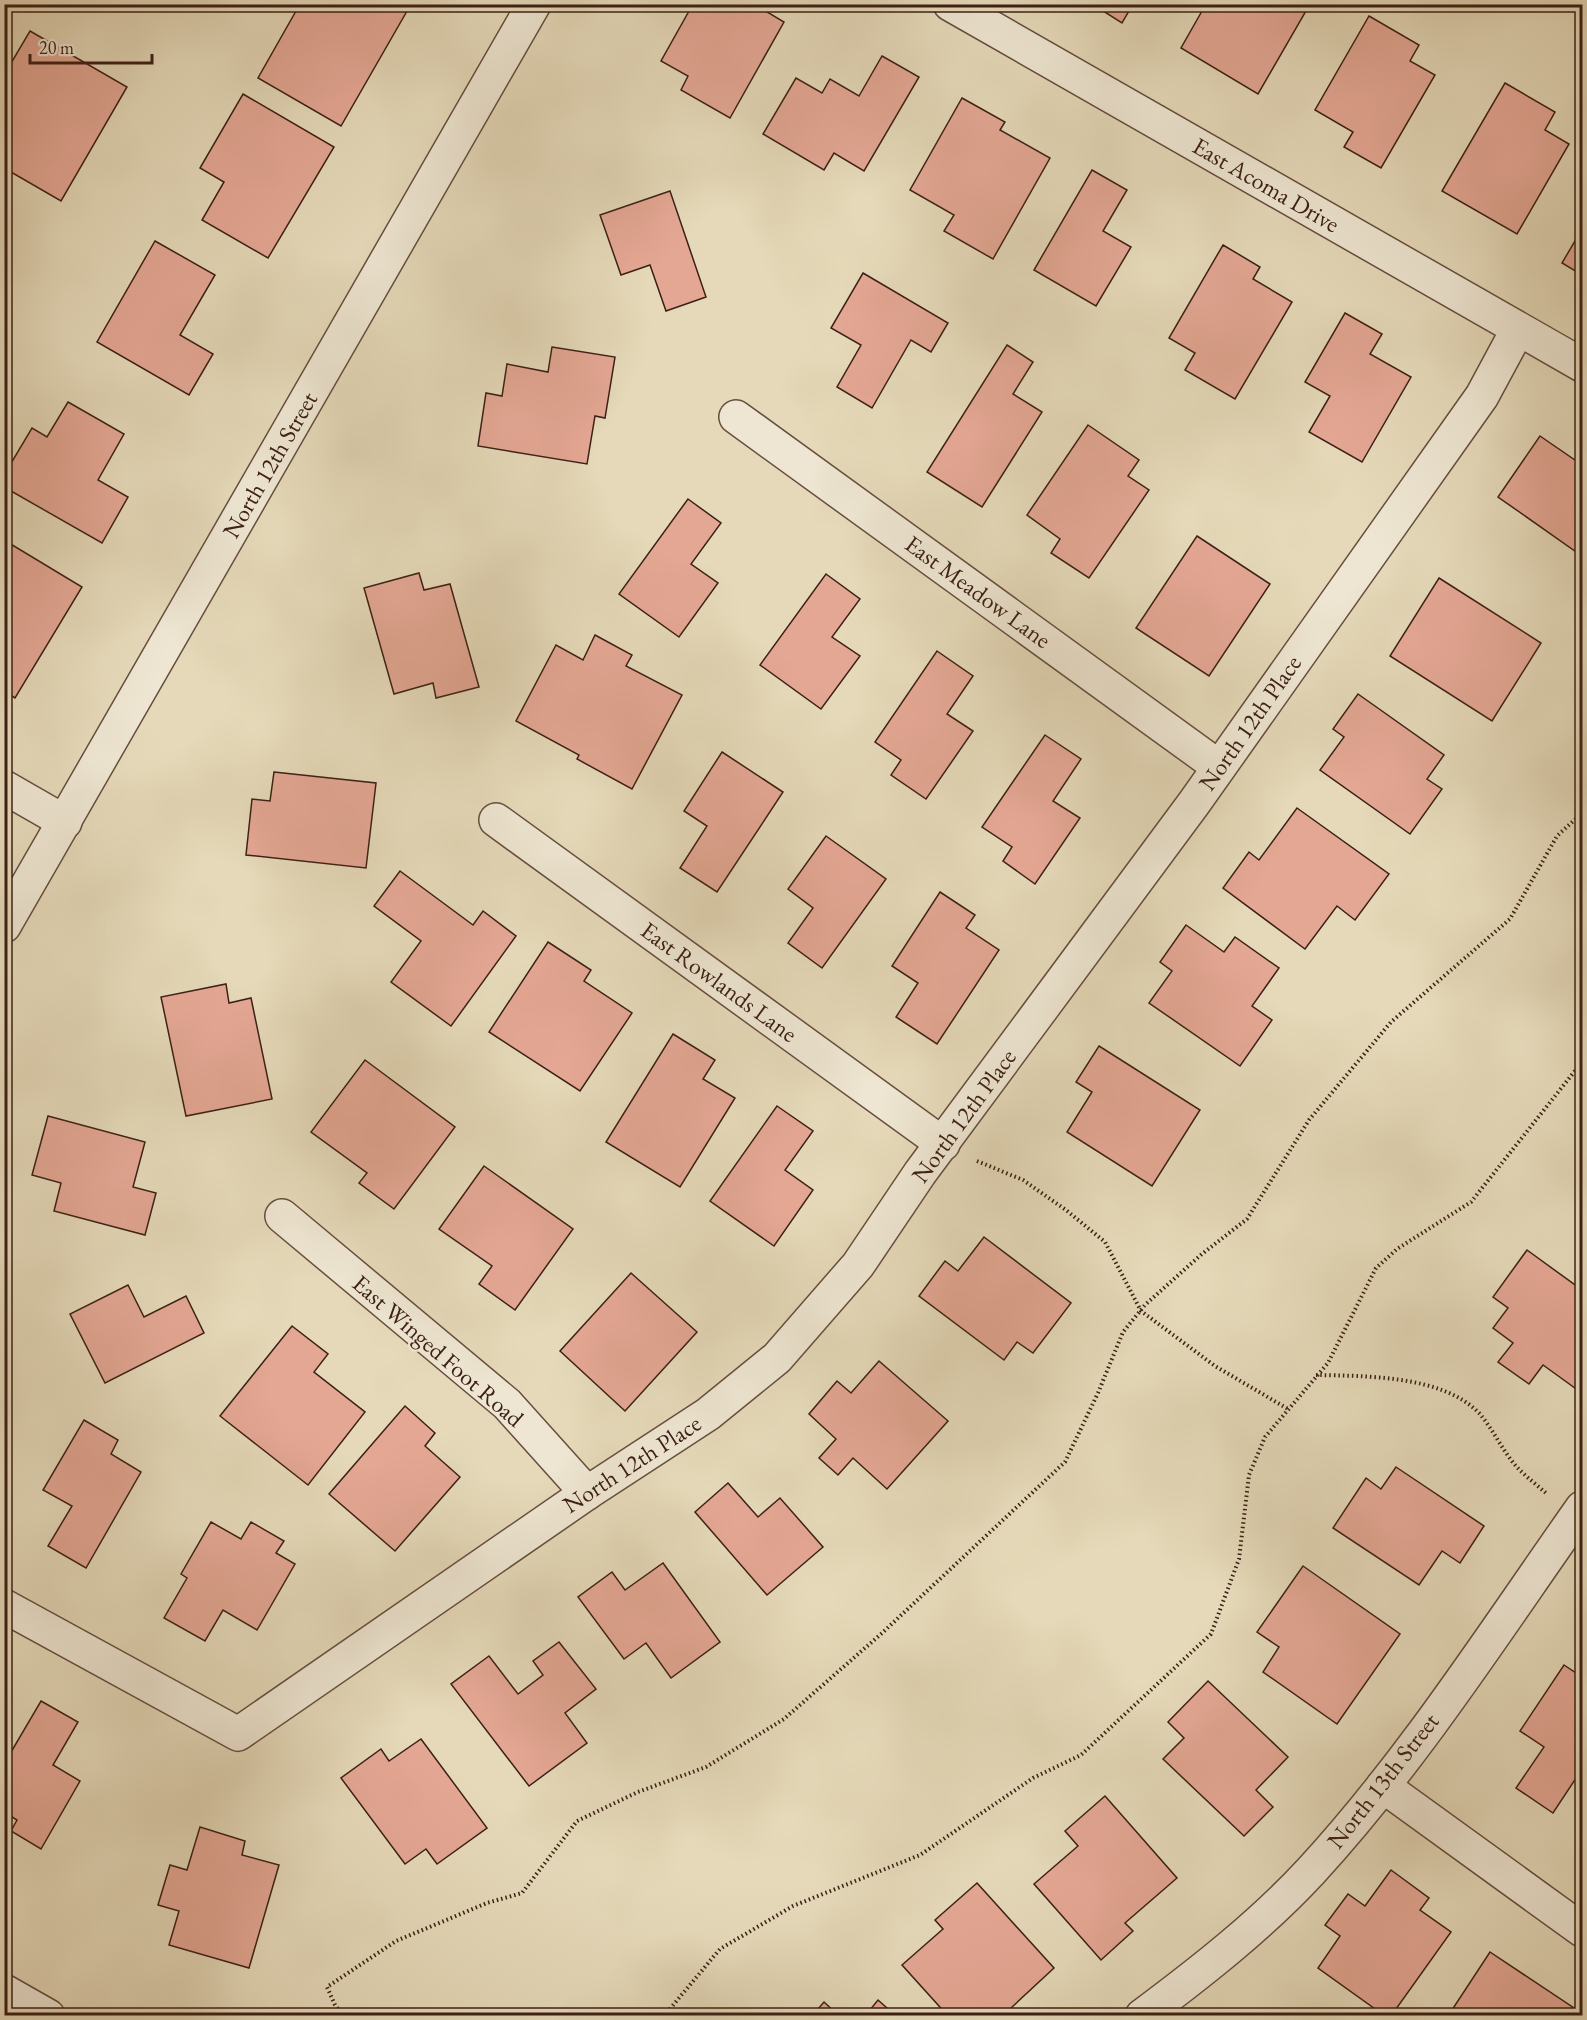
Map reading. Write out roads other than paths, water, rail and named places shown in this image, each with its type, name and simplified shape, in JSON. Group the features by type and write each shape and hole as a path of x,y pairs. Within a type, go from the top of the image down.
{"street":[{"name":"North 12th Street","path":"4,926 534,4"},
{"name":"East Acoma Drive","path":"950,4 1582,365"},
{"name":"North 12th Place","path":"4,1606 238,1734 587,1493 708,1414 777,1358 858,1265 943,1144 1219,767 1482,396 1518,328"},
{"name":"East Meadow Lane","path":"736,417 1219,767"},
{"path":"4,787 64,822"},
{"name":"East Rowlands Lane","path":"496,820 943,1144"},
{"name":"East Winged Foot Road","path":"282,1216 507,1404 587,1493"},
{"name":"North 13th Street","path":"1142,2016 1263,1917 1310,1872 1383,1786 1582,1508"},
{"path":"1383,1786 1582,1929"},
{"path":"4,1991 48,2016"}]}
